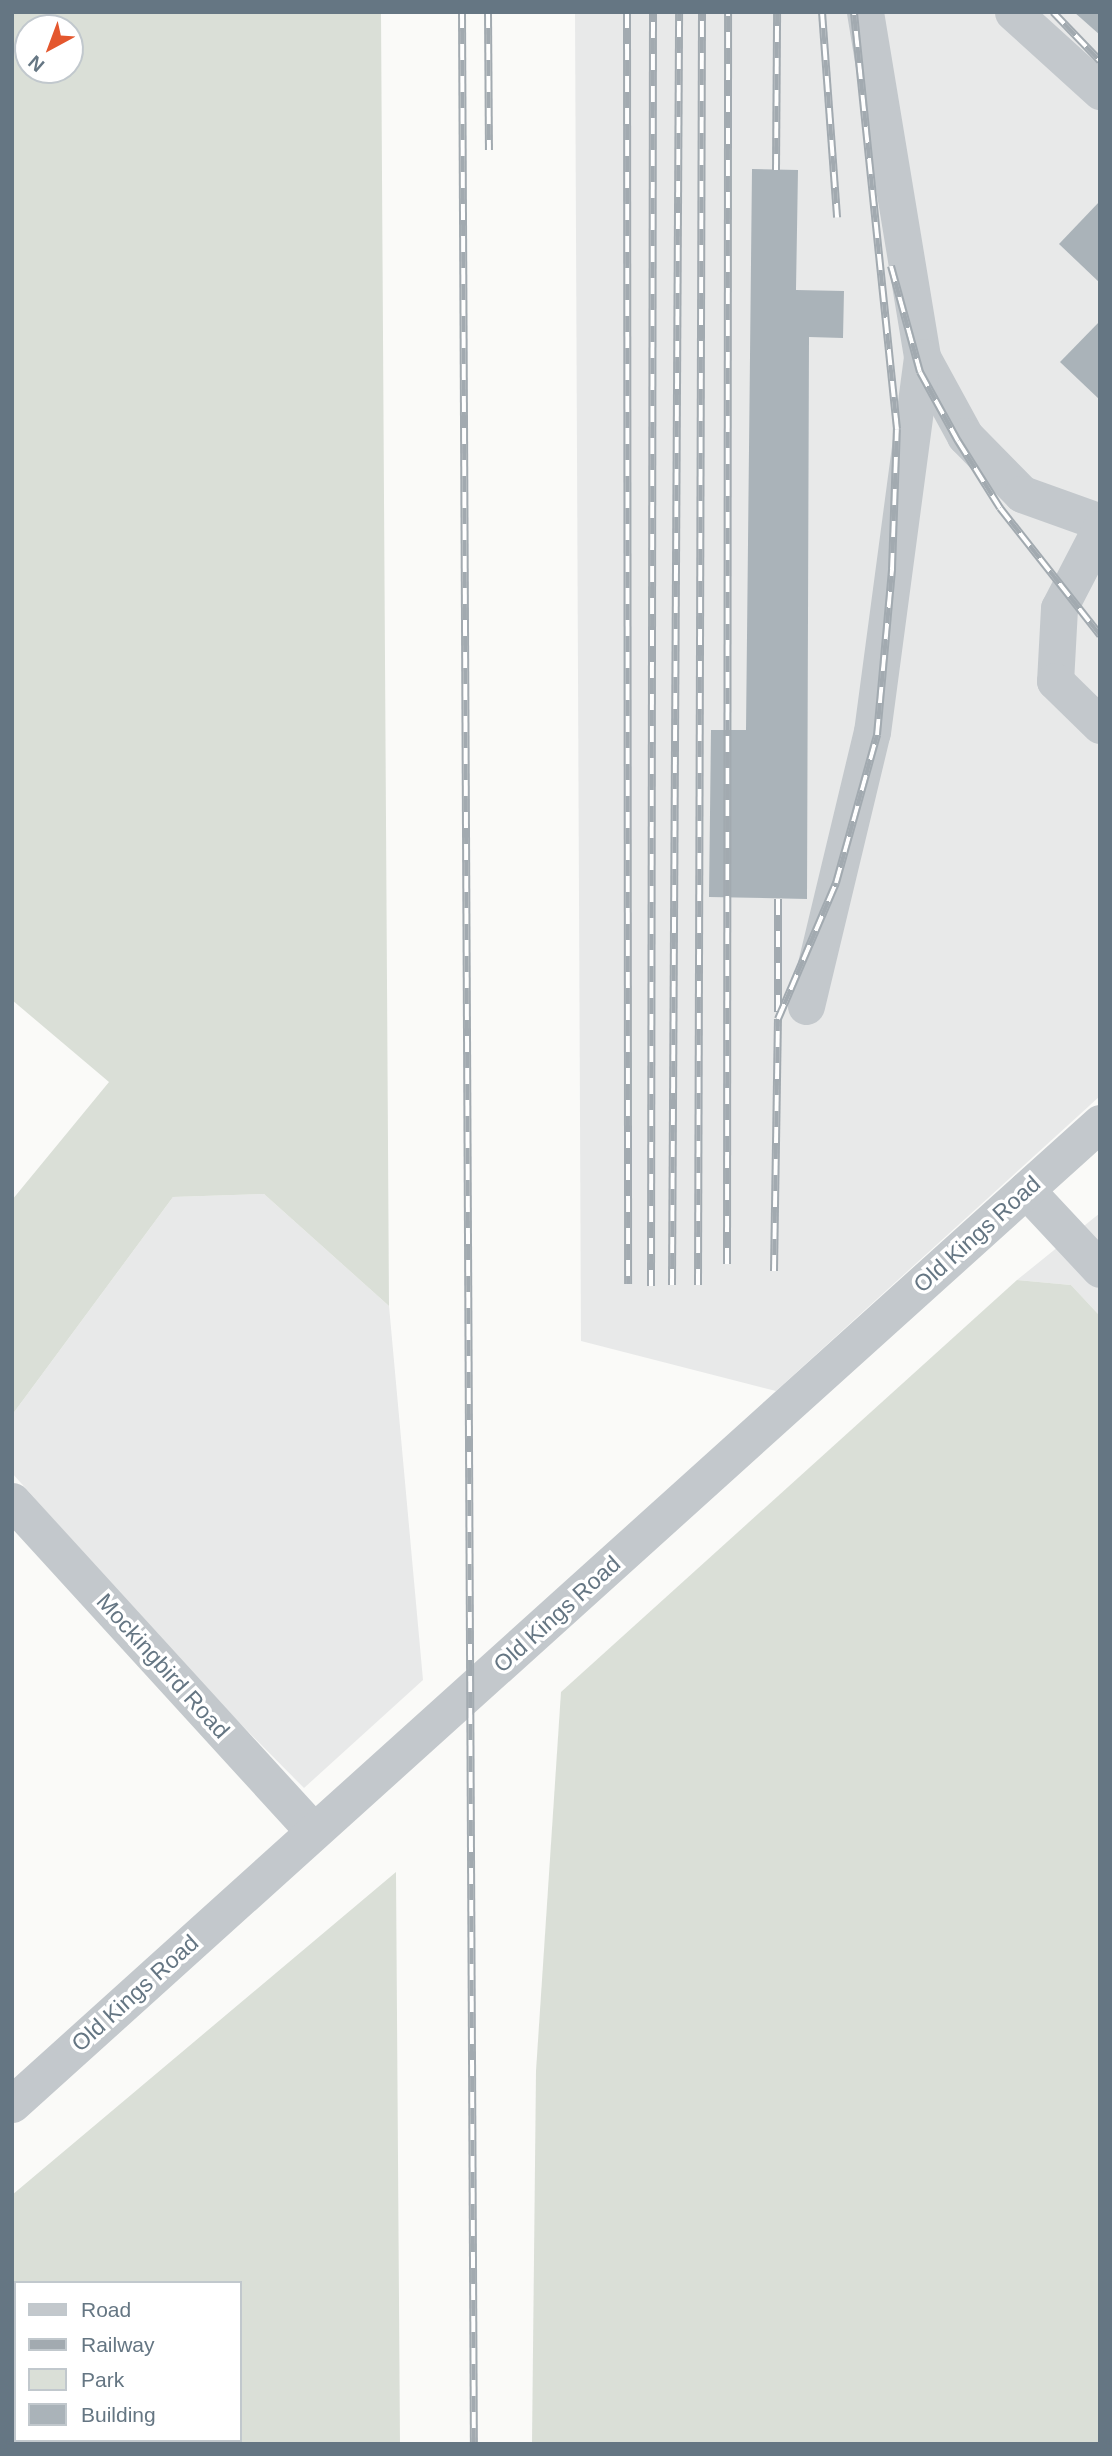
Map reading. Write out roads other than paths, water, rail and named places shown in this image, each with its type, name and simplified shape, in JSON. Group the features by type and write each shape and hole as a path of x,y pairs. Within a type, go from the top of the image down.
{"street":[{"path":"806,1006 872,732 922,358 865,12"},
{"path":"1013,12 1100,91"},
{"path":"922,358 965,436 1022,494 1100,522"},
{"path":"1100,529 1059,608 1055,681 1100,725"},
{"name":"Old Kings Road","path":"12,2104 1100,1123"},
{"path":"1026,1190 1100,1269"},
{"name":"Mockingbird Road","path":"12,1501 313,1831"}],"railway":[{"path":"462,12 474,2444"},
{"path":"488,12 489,150"},
{"path":"627,12 628,1284"},
{"path":"651,1286 653,12"},
{"path":"672,1285 679,12"},
{"path":"698,1285 702,12"},
{"path":"727,1264 728,12"},
{"path":"776,170 777,12"},
{"path":"822,12 837,217"},
{"path":"774,1271 778,1019 836,883 877,735 892,569 897,429 854,12"},
{"path":"1053,12 1100,61"},
{"path":"891,266 920,372 958,441 1000,508 1100,635"},
{"path":"778,899 778,1012"}]}
